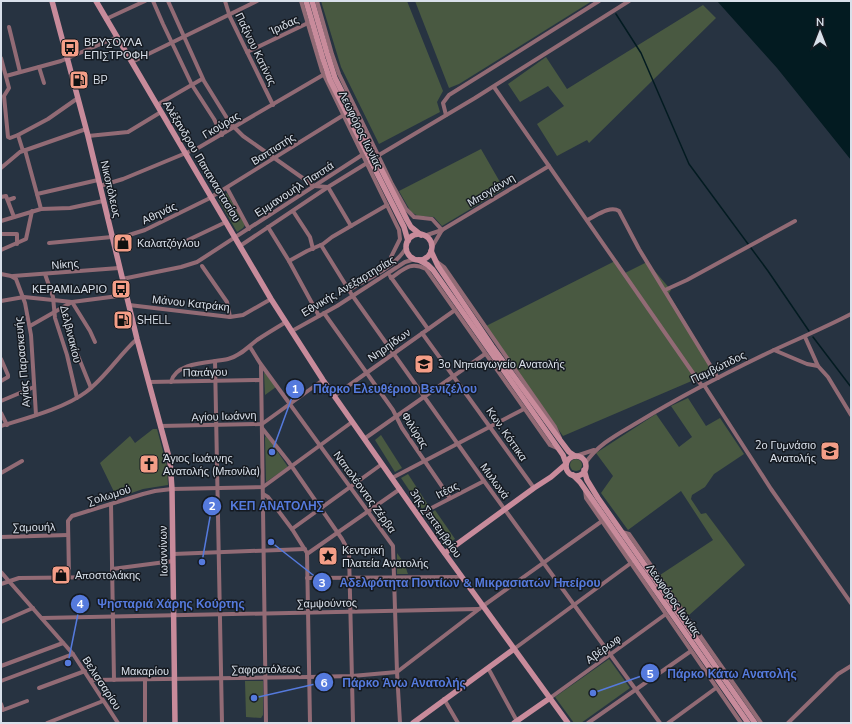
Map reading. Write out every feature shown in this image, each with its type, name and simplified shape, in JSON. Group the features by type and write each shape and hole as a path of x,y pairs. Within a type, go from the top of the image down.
{"street":[{"name":"Νικοπόλεως","path":"52,1 88,136 122,279 149,382"},
{"name":"Αλέξανδρου Παπαναστασίου","path":"96,1 271,299 292,331"},
{"path":"106,19 145,1"},
{"path":"153,1 192,85 214,119 222,135"},
{"path":"168,1 202,79 233,128 314,186 328,187 351,226"},
{"name":"Παξίνου Κατίνας","path":"225,1 229,14 273,104"},
{"path":"132,62 257,1"},
{"name":"Λεωφόρος Ιωνίας","path":"301,1 323,75 362,155 373,159 406,220 411,227 430,240 434,260 492,346 569,452 576,456"},
{"path":"306,1 327,73 373,159 392,184 410,214 419,218 432,219 442,230"},
{"path":"312,1 335,78 373,159"},
{"path":"317,1 339,74 373,159"},
{"path":"446,115 443,103 448,95 599,1"},
{"name":"Εμμανουήλ Παππά","path":"240,246 328,187 494,86 629,1"},
{"name":"Ίριδας","path":"247,52 308,24"},
{"path":"9,27 20,72"},
{"path":"6,76 68,58 117,37"},
{"path":"1,58 9,90 4,96 8,137 10,138 18,135 54,116 78,98"},
{"path":"39,67 44,83"},
{"name":"Γκούρας","path":"37,194 123,179 186,154 222,135 323,75"},
{"path":"157,105 202,79"},
{"path":"494,86 703,385 763,477 851,603"},
{"path":"88,136 128,132 161,112"},
{"name":"Βαπτιστής","path":"212,197 342,116"},
{"path":"1,168 24,150 86,129"},
{"path":"18,135 42,209"},
{"name":"Εμμανουήλ Παππά","path":"122,279 192,264 235,238 362,155"},
{"name":"Λεωφόρος Ιωνίας","path":"373,159 387,205 397,225 400,235 396,248 391,257 393,263"},
{"name":"Λεωφόρος Ιωνίας","path":"373,159 406,232 408,241"},
{"name":"Μπογιάννη","path":"423,235 442,230 549,166"},
{"path":"227,188 249,229"},
{"path":"1,197 6,196 14,217"},
{"name":"Αθηνάς","path":"49,243 112,238 145,230 212,197"},
{"path":"8,200 14,198"},
{"path":"1,221 42,209 70,208 103,201"},
{"path":"289,261 321,245 387,205"},
{"path":"587,220 612,208 619,211 639,249 718,378"},
{"path":"293,210 311,239 313,249"},
{"path":"1,250 17,244 27,238 32,211"},
{"path":"665,290 687,280 795,221"},
{"path":"188,240 226,222"},
{"path":"268,227 289,261 319,316"},
{"name":"Μπογιάννη","path":"432,249 442,230"},
{"path":"1,234 18,234 17,244"},
{"path":"423,235 413,236 408,241 406,248 409,255 428,265 433,270 559,449 565,458 567,469 572,474"},
{"name":"Μυλωνά","path":"321,245 352,295 457,444 660,723"},
{"name":"Εθνικής Ανεξαρτησίας","path":"349,290 393,263 402,255 406,248"},
{"path":"417,260 427,257 432,249"},
{"name":"Εθνικής Ανεξαρτησίας","path":"292,331 352,295 390,276 405,262 417,260"},
{"path":"202,266 227,302 230,317"},
{"path":"428,329 390,276 409,266 420,266 426,269 434,278 485,354 550,445 559,449"},
{"name":"Νίκης","path":"13,276 120,268"},
{"path":"1,274 13,276"},
{"name":"Δελβινακίου","path":"45,274 53,300 54,312 67,355 77,398"},
{"name":"Αγίας Παρασκευής","path":"13,276 17,280 24,297 30,326 36,415"},
{"path":"1,301 24,297 72,302 126,295"},
{"name":"Μάνου Κατράκη","path":"129,306 230,317 243,315 271,299"},
{"path":"30,326 72,302"},
{"path":"72,302 95,342"},
{"name":"Νηρηίδων","path":"334,396 455,310"},
{"name":"Φιλύρας","path":"324,313 393,410 402,428 450,498"},
{"name":"Παμβώτιδος","path":"585,464 588,458 598,448 644,418 703,385 851,314"},
{"path":"171,382 174,374 184,368 233,358 250,347 261,337 286,322"},
{"name":"3ης Σεπτεμβρίου","path":"292,331 323,380 462,577 482,608 568,723"},
{"name":"Κων. Κόττικα","path":"422,333 491,426 534,488"},
{"path":"805,337 818,366 828,378 851,416"},
{"path":"1,426 36,415 77,398 91,388 137,339"},
{"path":"72,341 91,388"},
{"name":"Ναπολέοντος Ζέρβα","path":"250,347 260,364 393,546 400,723"},
{"path":"774,350 807,364 818,366"},
{"path":"364,439 485,354"},
{"path":"1,359 8,375 8,377 1,381"},
{"path":"216,361 222,723"},
{"path":"260,364 266,723"},
{"name":"Παπάγου","path":"149,382 261,380"},
{"name":"Αγίου Ιωάννη","path":"160,426 262,426 323,380"},
{"name":"Ιωαννίνων","path":"149,382 170,461 172,490 175,723"},
{"path":"1,401 34,387"},
{"path":"392,478 524,409"},
{"path":"1,413 7,424"},
{"path":"263,487 352,422"},
{"path":"262,426 321,508 346,545 349,553 353,723"},
{"name":"Παμβώτιδος","path":"576,456 598,448"},
{"path":"445,553 534,488 552,477 566,464 570,458 576,456 582,458 585,464 584,470 580,474 552,477"},
{"path":"1,473 22,461"},
{"path":"292,529 382,464"},
{"name":"Λεωφόρος Ιωνίας","path":"584,470 589,485 755,723"},
{"name":"Λεωφόρος Ιωνίας","path":"572,474 748,723"},
{"name":"Ιτέας","path":"418,515 484,481"},
{"name":"Σολωμού","path":"68,535 68,521 70,517 146,493 172,490 263,487"},
{"path":"307,554 400,489"},
{"name":"Λεωφόρος Ιωνίας","path":"584,489 586,498 741,723"},
{"path":"263,494 268,497 292,529 307,554 310,723"},
{"path":"111,504 114,680"},
{"path":"397,672 602,521"},
{"name":"Λεωφόρος Ιωνίας","path":"621,532 629,534 761,723"},
{"path":"68,535 69,577"},
{"name":"Σαμουήλ","path":"1,537 68,535"},
{"path":"173,554 305,549"},
{"path":"112,569 173,561"},
{"path":"413,723 631,563"},
{"name":"Βελισσαρίου","path":"1,572 73,654 118,723"},
{"path":"1,584 8,580 19,578 112,577"},
{"path":"307,578 462,577"},
{"path":"1,622 33,608"},
{"name":"Σαμψούντος","path":"42,618 482,608"},
{"name":"Αβέρωφ","path":"550,698 666,614"},
{"path":"1,666 63,643"},
{"path":"588,723 691,651"},
{"path":"1,681 73,654"},
{"path":"788,723 838,674 851,666"},
{"path":"488,668 517,722 550,698"},
{"path":"39,688 85,671"},
{"name":"Σαφραπόλεως","path":"175,680 309,678 397,672"},
{"name":"Μακαρίου","path":"91,680 175,680"},
{"path":"145,680 145,723"},
{"path":"668,723 716,688"},
{"path":"444,700 458,723"},
{"path":"1,704 3,710 27,701"},
{"path":"47,723 103,701"}],"green space":[{"path":"321,1 407,1 443,91 437,102 440,112 379,144 341,67"},
{"path":"415,1 592,1 459,84 449,88"},
{"path":"703,5 716,18 589,143 587,140 557,156 537,124 564,106 548,86 520,102 508,84 546,57 567,89"},
{"path":"481,149 504,189 442,226 434,217 418,216 411,212 399,191"},
{"path":"227,193 245,225 237,232 218,199"},
{"path":"617,260 625,273 647,262 671,290 669,293 670,296 715,371 563,436 486,326"},
{"path":"264,373 276,387 265,395"},
{"path":"688,398 706,426 720,418 744,454 714,474 705,487 692,495 691,499 701,514 706,513 745,565 688,616 660,575 713,540 681,491 628,530 601,493 613,476 596,453 656,414 679,447 692,437 671,406"},
{"path":"153,429 157,429 167,466 168,485 143,489 117,498 100,463 130,436 135,443"},
{"path":"266,435 288,467 266,482 265,438"},
{"path":"381,435 402,468 395,472 375,440"},
{"path":"576,459 580,461 582,465 580,469 576,471 572,469 570,465 572,461"},
{"path":"408,474 428,505 422,509 401,478"},
{"path":"435,510 455,539 447,545 428,516"},
{"path":"397,553 404,563 408,574 397,574"},
{"path":"609,659 630,688 581,723 574,723 555,697"},
{"path":"245,681 263,681 263,715 261,718 246,717"}],"water":[{"path":"717,1 851,1 851,160 777,68"}],"waterway":[{"path":"616,14 641,53 689,164 768,271 809,331"},
{"path":"813,337 851,387"}],"place":[{"name":"ΒΡΥΣΟΥΛΑ ΕΠΙΣΤΡΟΦΗ","path":"70,48"},
{"name":"BP","path":"79,80"},
{"name":"Καλατζόγλου","path":"123,243"},
{"name":"ΚΕΡΑΜΙΔΑΡΙΟ","path":"121,289"},
{"name":"SHELL","path":"123,320"},
{"name":"3ο Νηπιαγωγείο Ανατολής","path":"424,364"},
{"name":"2ο Γυμνάσιο Ανατολής","path":"830,451"},
{"name":"Πάρκο Ελευθέριου Βενιζέλου","path":"272,452"},
{"name":"Άγιος Ιωάννης Ανατολής (Μπονίλα)","path":"149,464"},
{"name":"Αδελφότητα Ποντίων & Μικρασιατών Ηπείρου","path":"271,542"},
{"name":"Κεντρική Πλατεία Ανατολής","path":"328,556"},
{"name":"ΚΕΠ ΑΝΑΤΟΛΗΣ","path":"202,562"},
{"name":"Αποστολάκης","path":"61,575"},
{"name":"Ψησταριά Χάρης Κούρτης","path":"68,663"},
{"name":"Πάρκο Κάτω Ανατολής","path":"593,693"},
{"name":"Πάρκο Άνω Ανατολής","path":"254,698"}]}
